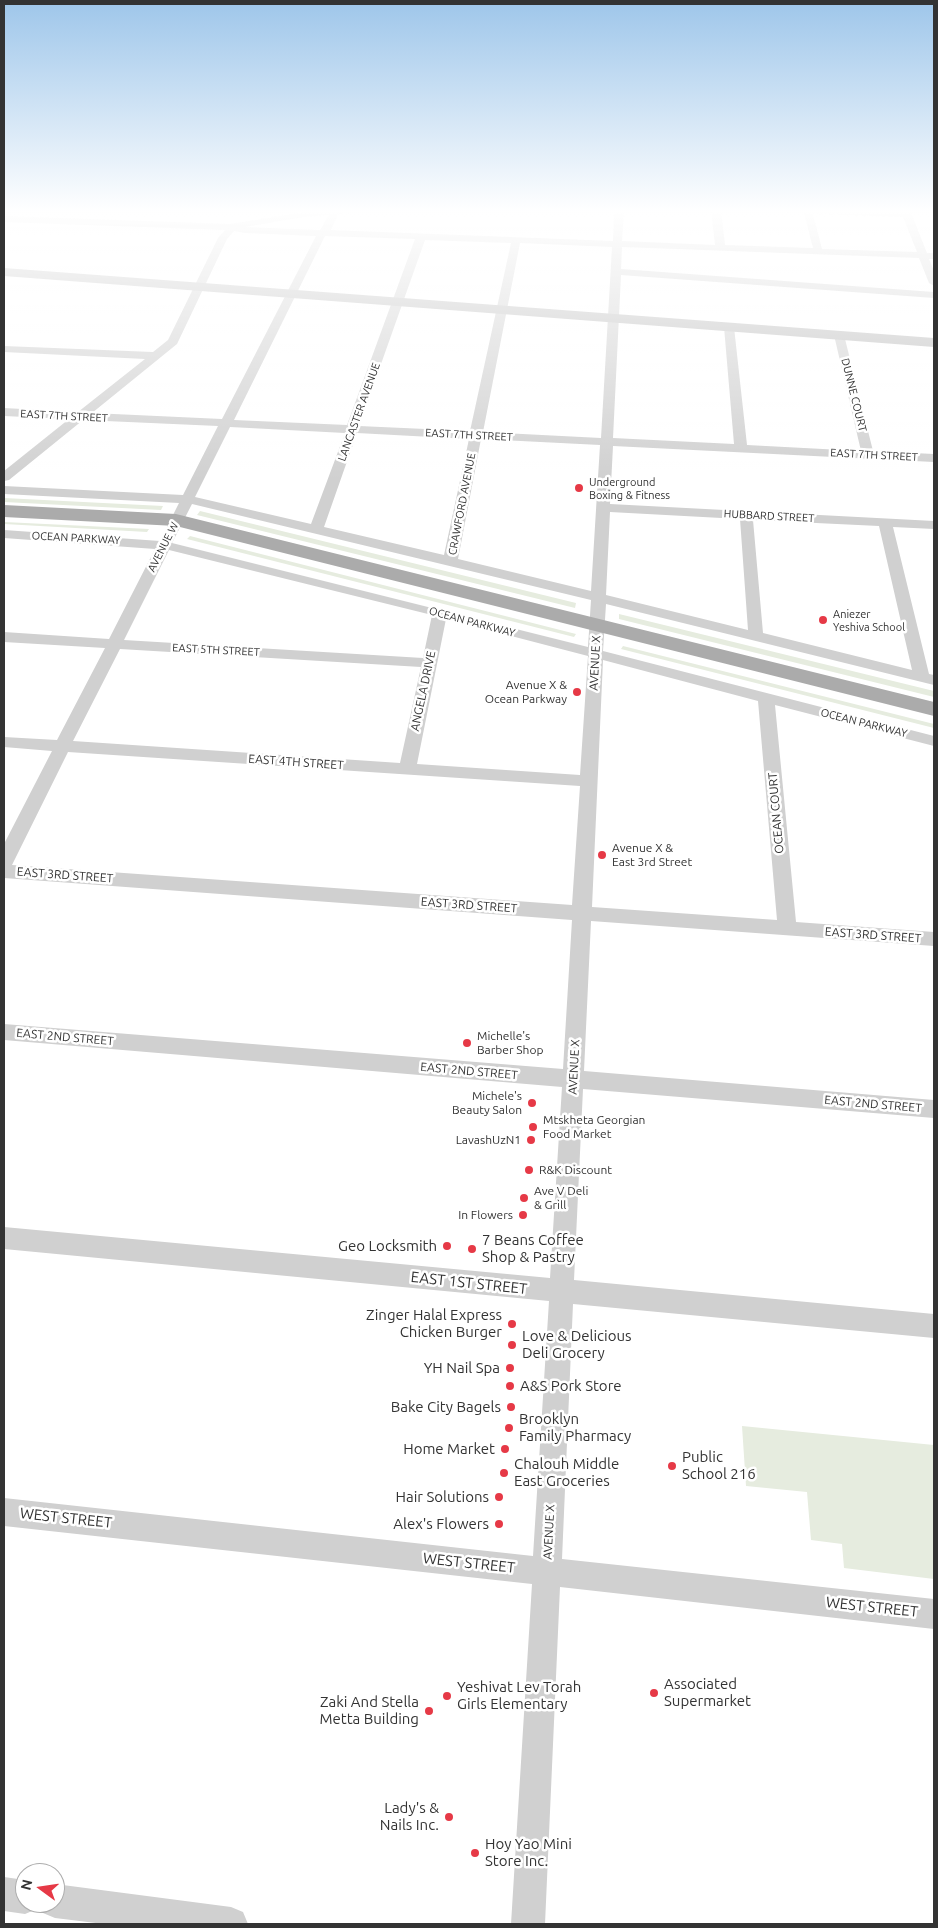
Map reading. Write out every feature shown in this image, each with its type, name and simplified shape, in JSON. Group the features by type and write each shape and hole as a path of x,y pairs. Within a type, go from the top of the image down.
{"main road":[{"path":"371,300 934,343"},
{"name":"OCEAN PARKWAY","path":"4,511 176,520 934,709"}],"street":[{"path":"4,477 173,342 194,300"},
{"name":"AVENUE W","path":"4,862 288,300"},
{"name":"CRAWFORD AVENUE","path":"450,561 504,300"},
{"name":"AVENUE X","path":"528,1924 615,300"},
{"name":"LANCASTER AVENUE","path":"316,530 398,302"},
{"path":"729,327 741,449"},
{"name":"DUNNE COURT","path":"839,335 868,455"},
{"path":"4,349 156,356"},
{"name":"EAST 7TH STREET","path":"4,412 934,458"},
{"path":"4,490 187,499 928,678 885,523"},
{"name":"HUBBARD STREET","path":"604,508 934,525"},
{"path":"746,515 756,636"},
{"name":"OCEAN PARKWAY","path":"4,534 164,545 440,613 934,741"},
{"name":"ANGELA DRIVE","path":"407,769 428,662 440,613"},
{"name":"EAST 5TH STREET","path":"4,637 428,662"},
{"name":"OCEAN COURT","path":"766,698 786,928"},
{"name":"EAST 4TH STREET","path":"4,742 589,781"},
{"name":"EAST 3RD STREET","path":"4,870 934,939"},
{"name":"EAST 2ND STREET","path":"4,1032 934,1109"},
{"name":"EAST 1ST STREET","path":"4,1238 934,1326"},
{"name":"WEST STREET","path":"4,1512 934,1614"},
{"path":"65,1903 173,1920 231,1924"}],"shaded area":[{"path":"4,498 163,506 161,510 4,502"},
{"path":"200,511 576,603 575,608 197,515"},
{"path":"4,522 149,529 147,532 4,524"},
{"path":"190,536 576,634 574,637 187,539"},
{"path":"619,614 934,691 934,697 619,619"},
{"path":"623,646 934,724 934,728 621,649"},
{"path":"742,1426 934,1445 934,1579 844,1568 842,1544 811,1540 807,1492 746,1486"}],"place":[{"name":"Underground Boxing & Fitness","path":"579,488"},
{"name":"Aniezer Yeshiva School","path":"823,620"},
{"name":"Avenue X & Ocean Parkway","path":"577,692"},
{"name":"Avenue X & East 3rd Street","path":"602,855"},
{"name":"Michelle's Barber Shop","path":"467,1043"},
{"name":"Michele's Beauty Salon","path":"532,1103"},
{"name":"Mtskheta Georgian Food Market","path":"533,1127"},
{"name":"LavashUzN1","path":"531,1140"},
{"name":"R&K Discount","path":"529,1170"},
{"name":"Ave V Deli & Grill","path":"524,1198"},
{"name":"In Flowers","path":"523,1215"},
{"name":"Geo Locksmith","path":"447,1246"},
{"name":"7 Beans Coffee Shop & Pastry","path":"472,1249"},
{"name":"Zinger Halal Express Chicken Burger","path":"512,1324"},
{"name":"Love & Delicious Deli Grocery","path":"512,1345"},
{"name":"YH Nail Spa","path":"510,1368"},
{"name":"A&S Pork Store","path":"510,1386"},
{"name":"Bake City Bagels","path":"511,1407"},
{"name":"Brooklyn Family Pharmacy","path":"509,1428"},
{"name":"Home Market","path":"505,1449"},
{"name":"Public School 216","path":"672,1466"},
{"name":"Chalouh Middle East Groceries","path":"504,1473"},
{"name":"Hair Solutions","path":"499,1497"},
{"name":"Alex's Flowers","path":"499,1524"},
{"name":"Associated Supermarket","path":"654,1693"},
{"name":"Yeshivat Lev Torah Girls Elementary","path":"447,1696"},
{"name":"Zaki And Stella Metta Building","path":"429,1711"},
{"name":"Lady's & Nails Inc.","path":"449,1817"},
{"name":"Hoy Yao Mini Store Inc.","path":"475,1853"}]}
